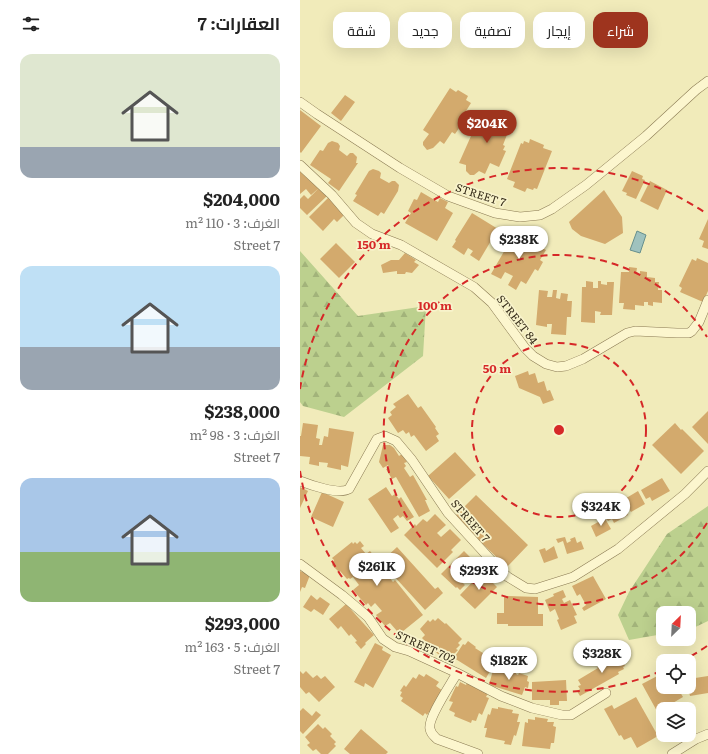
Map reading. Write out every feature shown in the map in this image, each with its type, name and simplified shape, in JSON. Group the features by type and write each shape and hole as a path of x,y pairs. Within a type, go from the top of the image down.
{"street":[{"name":"STREET 7","path":"300,102 400,168 448,196 494,213 520,217 540,215 552,209 586,185 646,136 696,90 708,81"},
{"name":"STREET 84","path":"300,165 332,194 356,223 372,234 401,245 474,287 492,303 525,348 539,360 551,365 562,367 583,358 627,333 635,331 689,333 699,322 708,300"},
{"name":"STREET 7","path":"300,481 338,491 346,491 349,489 377,438 385,436 396,441 412,460 448,513 501,571 526,588 535,589 573,577 618,549 685,494 708,471"},
{"name":"STREET 702","path":"300,564 342,595 368,617 383,639 395,647 409,651 457,673 501,696 532,708 562,715 571,715 606,694"},
{"path":"457,673 432,718 430,729 432,735 437,739 478,754"},
{"path":"672,754 696,739 708,734"}],"green space":[{"path":"300,251 358,316 426,306 423,356 344,417 303,406 300,402"},
{"path":"708,506 708,621 696,627 696,606 656,606 656,635 629,640 618,615 629,592 667,534"}],"water":[{"path":"637,231 646,235 640,253 630,250"}],"building":[{"path":"450,88 456,92 458,90 468,96 466,100 471,103 461,119 464,121 455,134 452,132 444,144 440,141 433,148 427,150 423,145 423,142 429,134 423,130"},
{"path":"345,95 355,102 341,121 331,113"},
{"path":"300,110 321,126 301,153 300,152"},
{"path":"484,110 510,120 508,123 512,125 511,128 514,129 512,133 508,132 503,145 505,146 503,150 506,151 499,167 490,163 485,174 479,171 474,175 470,175 466,171 466,165 459,163 475,127 482,130 484,126 479,123"},
{"path":"530,139 544,145 543,148 552,151 537,189 534,188 533,190 527,188 525,192 513,187 515,182 507,179 521,143 523,144 524,141 529,143"},
{"path":"332,141 338,143 340,146 339,150 347,156 350,153 353,153 357,157 356,163 358,163 339,191 328,183 331,179 310,165 320,150 323,151 328,143"},
{"path":"373,169 381,173 380,178 389,183 395,181 399,185 398,191 384,214 381,212 378,216 353,201 357,195 355,194 369,171"},
{"path":"300,171 319,188 311,195 306,189 300,194"},
{"path":"632,171 643,176 642,179 645,180 636,199 626,195 627,193 622,191"},
{"path":"650,181 667,190 658,210 640,201"},
{"path":"320,187 328,195 307,215 300,208 300,199 304,195 308,199"},
{"path":"604,190 622,217 623,233 605,244 581,236 572,229 569,222"},
{"path":"421,192 438,202 440,198 448,202 445,208 453,213 437,241 405,223 411,213 408,211 414,199 417,200"},
{"path":"329,197 346,213 337,222 334,219 323,231 309,217"},
{"path":"472,213 498,229 479,261 470,255 473,251 468,248 464,255 452,247"},
{"path":"708,219 708,249 702,247 704,241 699,239"},
{"path":"517,229 525,233 523,237 546,250 540,260 543,262 538,271 535,269 526,284 521,281 516,290 508,285 513,276 505,272 501,279 491,274"},
{"path":"336,243 355,262 339,278 320,259"},
{"path":"405,253 416,260 414,262 419,265 412,273 406,272 405,274 397,274 397,271 383,273 381,265 391,260 399,260"},
{"path":"697,258 708,263 708,291 703,302 680,292 682,288 679,286 692,259 696,261"},
{"path":"629,267 637,268 636,274 640,274 640,271 647,272 647,277 655,278 655,282 659,282 658,290 662,290 662,303 653,302 653,306 648,305 648,302 644,302 644,306 635,305 635,310 623,309 624,303 619,303 621,272 629,272"},
{"path":"586,281 593,282 593,288 598,288 598,281 601,281 601,284 607,285 607,282 614,282 612,315 600,315 601,312 595,311 595,323 581,322 582,287 586,287"},
{"path":"539,290 548,291 547,297 552,297 553,290 557,290 556,298 560,299 561,293 568,294 567,301 572,301 571,317 567,317 566,335 551,334 552,324 547,324 547,327 536,325"},
{"path":"528,371 529,375 535,373 538,383 544,381 547,391 550,390 554,400 543,404 540,397 519,388 515,376"},
{"path":"408,394 418,408 421,406 436,427 435,428 439,434 436,436 439,441 426,451 414,435 411,437 409,432 406,434 403,430 398,433 388,418 392,415 390,412 396,407 393,404"},
{"path":"708,411 708,444 692,427"},
{"path":"303,423 318,425 316,438 320,439 319,445 322,445 324,436 328,437 329,428 354,432 348,467 341,465 341,470 327,467 328,463 319,462 319,466 309,464 310,457 300,456 300,436"},
{"path":"675,423 704,451 681,474 652,445"},
{"path":"383,445 390,445 399,456 402,454 407,462 404,463 406,466 404,468 410,477 413,475 427,500 425,500 430,511 419,517 396,477 392,479 386,469 389,468 388,465 383,468 379,462"},
{"path":"455,452 476,475 449,499 428,476"},
{"path":"662,478 670,491 652,501 650,497 646,499 641,490"},
{"path":"300,487 308,491 300,508"},
{"path":"386,487 392,496 395,494 399,499 401,497 414,517 407,521 403,516 400,518 398,515 393,519 399,528 391,533 368,499"},
{"path":"638,491 645,504 631,512 623,500"},
{"path":"322,492 344,502 333,527 311,517"},
{"path":"476,495 528,545 507,567 454,517"},
{"path":"621,502 628,515 614,523 612,519 608,521 603,513"},
{"path":"435,514 446,525 437,533 441,537 450,529 461,540 451,550 453,552 437,568 404,535 415,524 416,526 423,519 427,522"},
{"path":"603,515 611,529 596,537 591,526 600,521 598,517"},
{"path":"565,537 567,543 571,541 570,539 575,537 577,543 581,541 584,549 567,554 563,541 558,543 556,539"},
{"path":"360,541 364,546 361,548 366,554 370,551 374,556 371,558 378,566 382,563 388,570 385,572 393,582 395,580 423,615 402,632 400,629 397,631 390,623 385,626 376,615 382,611 375,603 371,607 368,603 366,605 353,590 359,585 353,577 347,579 332,565 334,560 332,558 352,542 353,544 355,542 357,544"},
{"path":"554,546 558,558 544,563 539,550 545,548 546,551"},
{"path":"397,547 435,589 438,587 443,593 425,610 381,562"},
{"path":"464,551 478,565 462,582 465,585 460,590 441,574"},
{"path":"300,571 310,575 305,588 302,587 300,592"},
{"path":"482,572 497,587 475,609 460,595"},
{"path":"593,576 606,599 584,611 582,608 586,605 580,594 577,596 572,586"},
{"path":"563,590 566,597 562,599 564,603 570,600 577,615 574,616 577,623 561,630 555,609 550,612 545,600 554,596 553,594"},
{"path":"311,595 317,600 320,597 330,604 323,615 314,609 311,612 303,607"},
{"path":"504,596 538,597 538,614 543,614 543,626 508,626 508,624 497,624 497,613 504,613"},
{"path":"346,604 374,635 361,649 351,634 349,636 341,626 338,629 329,619"},
{"path":"438,618 445,624 446,623 462,639 458,643 460,645 456,649 458,650 451,657 447,653 444,657 442,654 440,656 422,638 425,635 420,629 428,620 430,622 433,619 435,621"},
{"path":"468,641 476,647 475,648 494,660 491,664 493,666 486,678 454,658 463,644 465,645"},
{"path":"375,643 383,647 382,650 391,655 373,688 365,683 364,687 354,682"},
{"path":"620,652 625,661 623,662 625,666 623,667 624,669 618,672 619,674 580,696 577,691 580,689 578,686 581,685 578,680 611,659 610,657"},
{"path":"498,666 507,669 507,671 516,672 518,675 519,673 528,676 528,688 525,687 522,695 489,685 493,670 496,671"},
{"path":"300,671 303,674 306,671 313,678 317,675 321,679 325,676 335,687 319,702 309,692 306,694 300,687"},
{"path":"419,674 424,677 426,674 439,682 436,686 443,691 431,714 429,712 427,715 425,713 423,716 401,701 403,698 400,696 402,692 400,691 404,685 406,687 413,677 416,679"},
{"path":"708,676 708,693 690,696 690,694 696,694 696,678"},
{"path":"656,677 656,694 681,694 683,697 674,702 656,702 656,709 642,684"},
{"path":"566,680 567,701 559,701 559,705 550,705 550,700 532,700 532,682"},
{"path":"460,682 466,685 467,683 488,693 486,697 489,698 482,715 479,713 476,721 472,720 471,723 454,716 455,713 449,710 453,702 449,701 456,686 458,687"},
{"path":"636,697 656,732 656,737 637,748 631,737 624,740 621,735 619,736 604,709 612,705 614,709"},
{"path":"498,707 513,710 512,713 519,714 517,722 520,722 516,736 514,735 511,745 504,744 505,741 485,737 487,728 484,728 488,714 490,715 492,708 498,709"},
{"path":"303,708 312,716 316,711 321,715 303,734 300,731 300,711"},
{"path":"535,717 548,719 547,722 554,722 553,726 556,727 554,743 551,743 550,749 522,746 525,722 528,723 528,719 535,720"},
{"path":"318,724 323,729 325,727 332,734 330,736 336,742 334,744 336,746 328,754 321,754 316,749 313,751 307,745 310,743 305,737"},
{"path":"361,729 388,752 386,754 350,754 344,749"}]}
